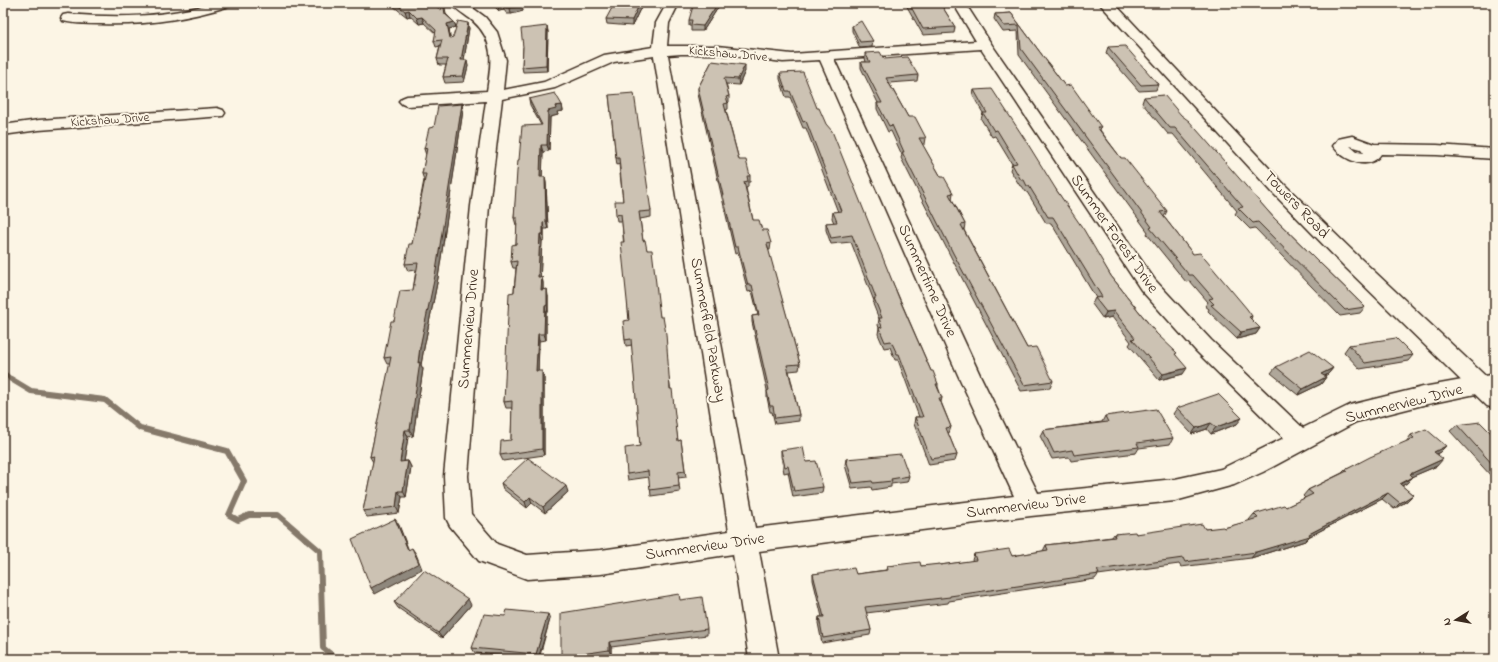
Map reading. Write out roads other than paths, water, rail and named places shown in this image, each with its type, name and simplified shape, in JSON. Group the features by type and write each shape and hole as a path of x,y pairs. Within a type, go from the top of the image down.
{"main road":[{"name":"Towers Road","path":"1106,3 1278,188 1352,262 1491,385"}],"street":[{"path":"68,18 112,21 168,17 188,15 225,3"},
{"name":"Summerview Drive","path":"457,3 482,20 494,39 498,60 480,206 456,476 459,518 488,553 527,567 601,562 1031,505 1175,490 1225,478 1254,465 1350,414 1423,396 1491,385"},
{"name":"Summerfield Parkway","path":"673,3 665,16 660,32 660,52 668,90 764,659"},
{"name":"Summer Forest Drive","path":"959,3 985,45 1148,285 1174,317 1204,348 1301,440"},
{"name":"Kickshaw Drive","path":"406,101 494,94 539,88 561,82 595,64 613,58 684,49 719,50 769,58 825,56 985,45"},
{"name":"Summertime Drive","path":"825,56 969,375 1031,505"},
{"name":"Kickshaw Drive","path":"3,130 39,125 218,112"},
{"path":"1371,149 1437,150 1495,154"}],"waterway":[{"path":"3,372 12,380"},
{"path":"11,379 31,391 105,400 140,428 227,451 244,481 229,515 238,520 249,515 278,515 320,551 323,648 337,659"}]}
